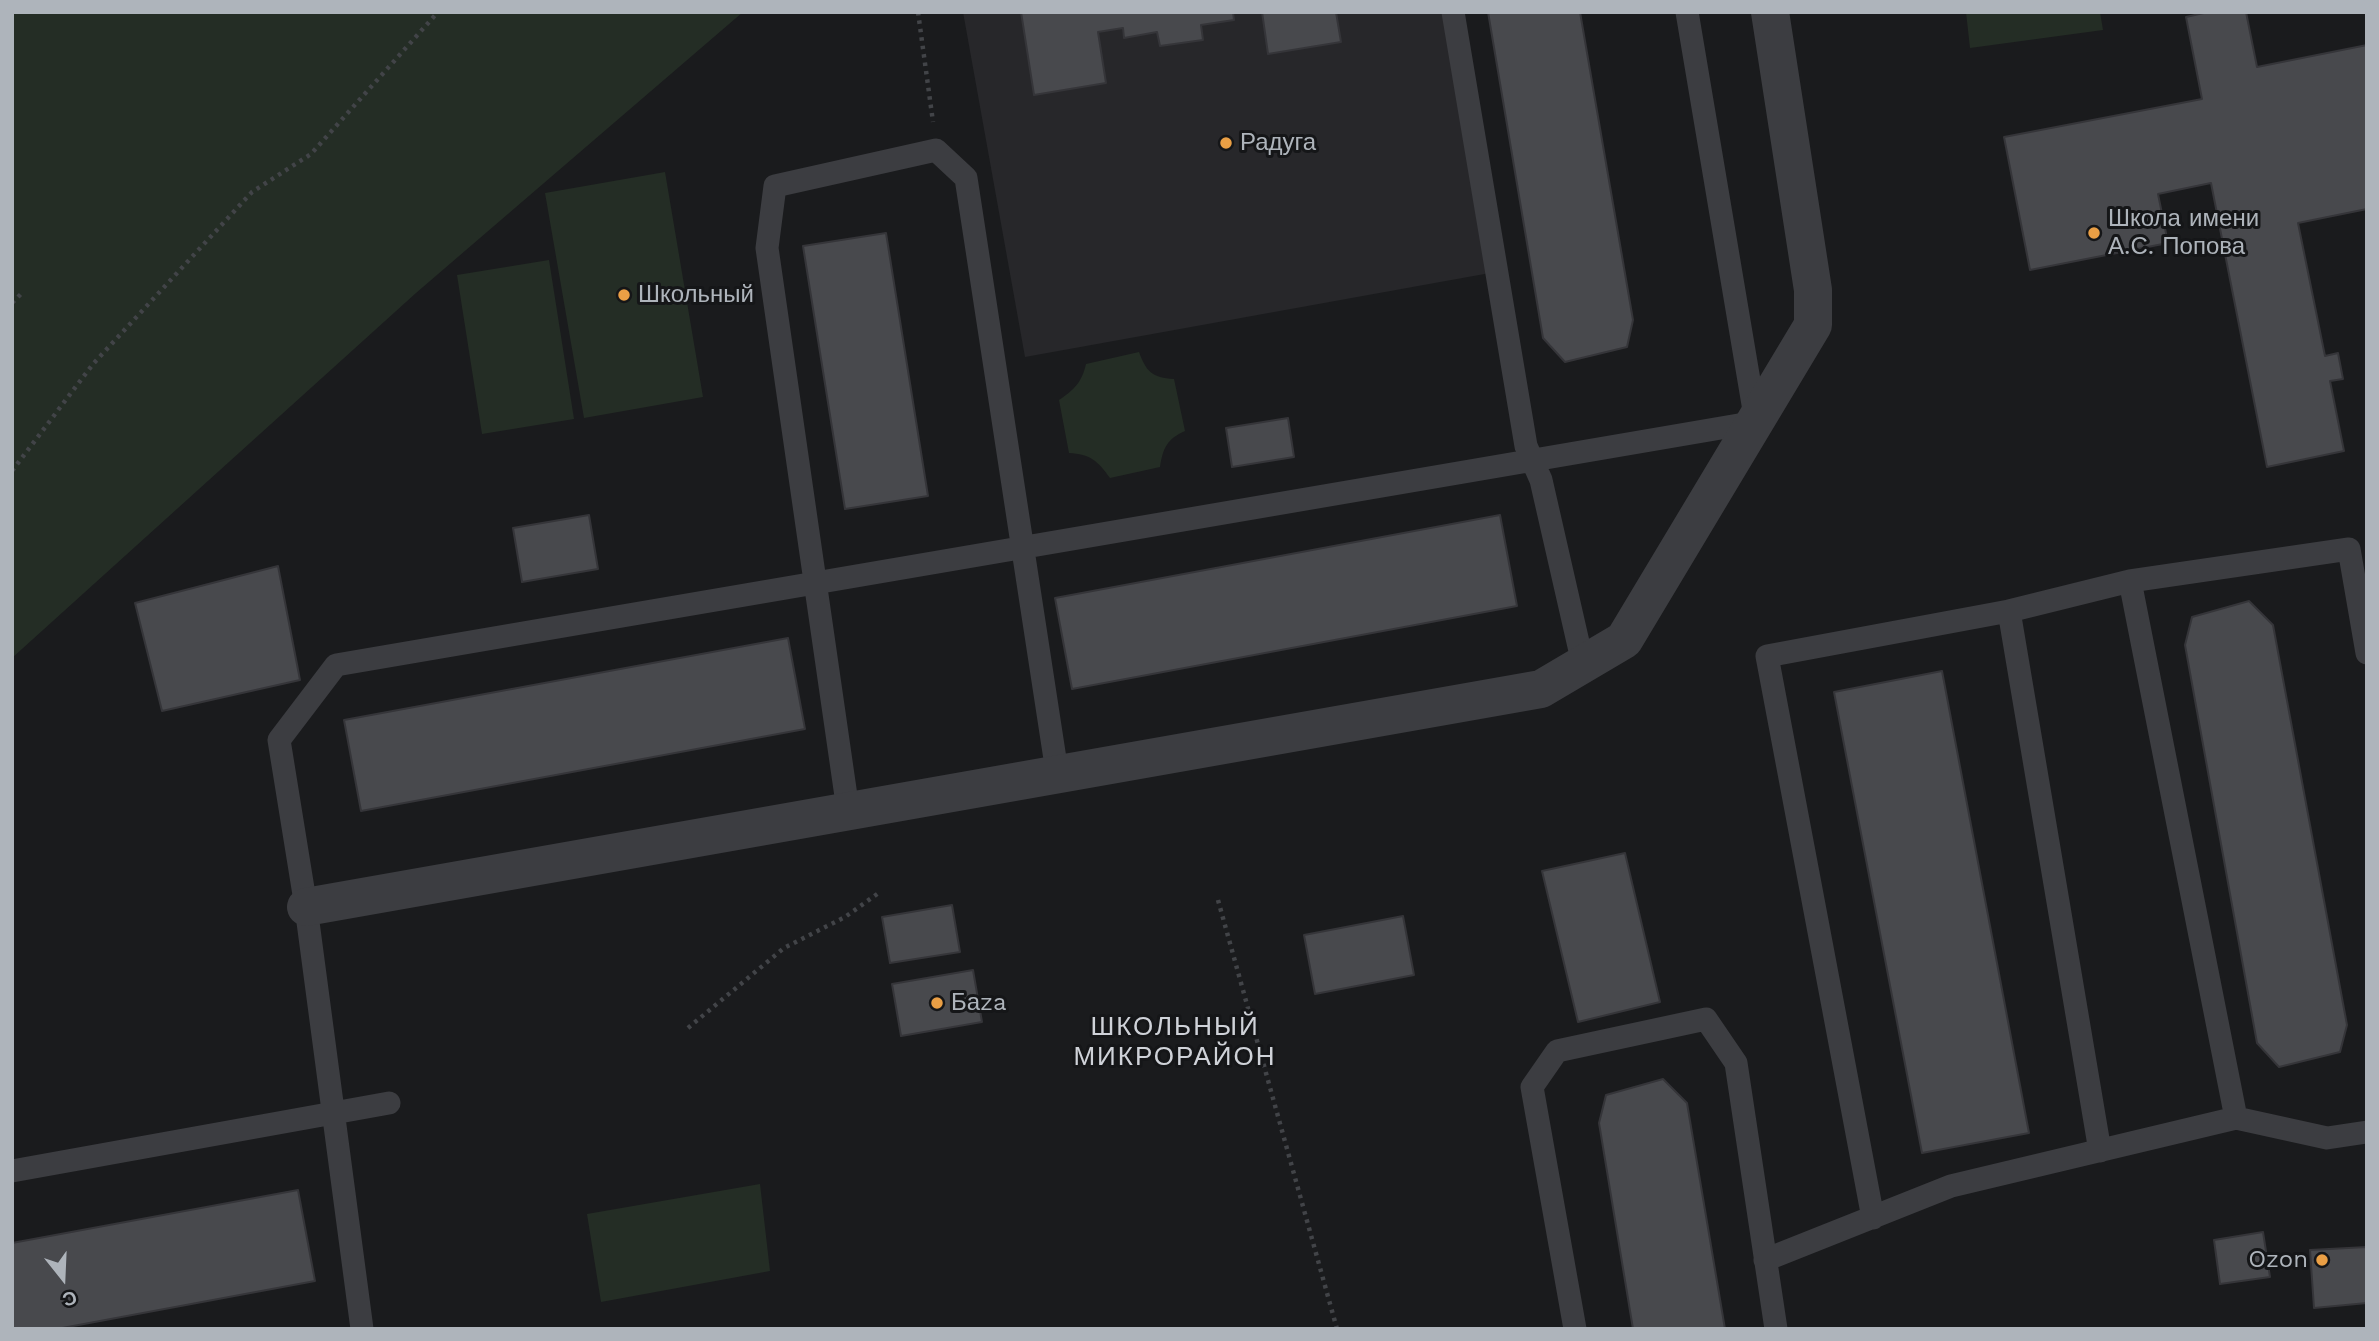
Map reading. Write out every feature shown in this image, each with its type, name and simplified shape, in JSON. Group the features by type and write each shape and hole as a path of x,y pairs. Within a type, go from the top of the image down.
{"street":[{"path":"306,907 1058,772 1541,689 1624,640 1813,325 1814,290 1770,12"}],"lane":[{"path":"1453,12 1525,446 1541,480 1583,664"},
{"path":"361,1329 306,907 279,740 336,665 1756,422 1686,12"},
{"path":"848,810 766,248 775,186 936,150 966,177 1021,547 1058,772"},
{"path":"1873,1218 1768,656 2009,611 2130,581 2358,548 2367,653"},
{"path":"2130,581 2236,1118"},
{"path":"2009,611 2100,1150"},
{"path":"1575,1329 1532,1087 1557,1051 1706,1019 1736,1063 1776,1329"},
{"path":"12,1171 331,1111 389,1103"},
{"path":"1765,1261 1951,1186 2236,1118 2327,1138 2367,1132"}],"path":[{"path":"12,471 93,364 252,192 311,154 438,12"},
{"path":"918,12 936,150"},
{"path":"12,303 21,294"},
{"path":"688,1028 784,948 845,918 880,892"},
{"path":"1219,900 1337,1329"}],"shaded area":[{"path":"12,12 743,12 416,293 12,658"},
{"name":"Радуга","path":"963,12 1443,12 1490,273 1025,357"},
{"path":"1966,12 2100,12 2103,30 1970,48"},
{"name":"Школьный","path":"665,172 703,397 584,418 545,193"},
{"path":"549,260 574,419 482,434 457,275"},
{"path":"1139,352 1151,372 1160,377 1174,379 1185,431 1167,445 1160,467 1110,478 1093,460 1069,453 1059,400 1077,385 1086,364"},
{"path":"760,1184 770,1271 601,1302 587,1214"}],"building":[{"path":"1021,12 1233,12 1234,20 1201,25 1203,40 1160,46 1157,32 1124,38 1123,28 1098,32 1106,83 1034,95"},
{"path":"1262,12 1336,12 1341,42 1268,54"},
{"path":"1488,12 1580,12 1633,320 1627,347 1565,362 1543,338"},
{"name":"Школа имени А.С. Попова","path":"2208,12 2246,12 2257,67 2367,45 2367,209 2298,223 2325,356 2338,353 2343,379 2330,381 2344,451 2267,467 2211,183 2158,194 2168,243 2030,270 2004,137 2202,99 2186,17"},
{"path":"886,233 928,496 845,509 803,246"},
{"path":"1288,418 1294,457 1232,467 1226,428"},
{"path":"589,515 598,569 522,582 513,528"},
{"path":"1500,515 1517,606 1072,689 1055,598"},
{"path":"278,566 300,680 162,711 135,603"},
{"path":"2249,601 2273,625 2347,1025 2340,1052 2279,1067 2257,1043 2185,645 2192,617"},
{"path":"788,638 805,729 361,811 344,720"},
{"path":"1942,671 2029,1133 1922,1153 1834,692"},
{"path":"1625,853 1660,1002 1578,1022 1542,871"},
{"path":"952,905 960,952 890,963 882,917"},
{"path":"1403,916 1414,975 1315,994 1304,935"},
{"name":"Баza","path":"973,970 982,1022 901,1036 892,984"},
{"path":"1663,1079 1687,1103 1725,1329 1633,1329 1599,1123 1606,1095"},
{"path":"298,1190 315,1281 57,1329 12,1329 12,1243"},
{"path":"2263,1232 2270,1277 2220,1284 2214,1240"},
{"path":"2367,1247 2367,1303 2314,1308 2310,1250"}],"place":[{"name":"Радуга","path":"1226,143"},
{"name":"Школа имени А.С. Попова","path":"2094,233"},
{"name":"Школьный","path":"624,295"},
{"name":"Баza","path":"937,1003"},
{"name":"Ozon","path":"2322,1260"}],"district":[{"name":"ШКОЛЬНЫЙ МИКРОРАЙОН","path":"1175,1042"}]}
